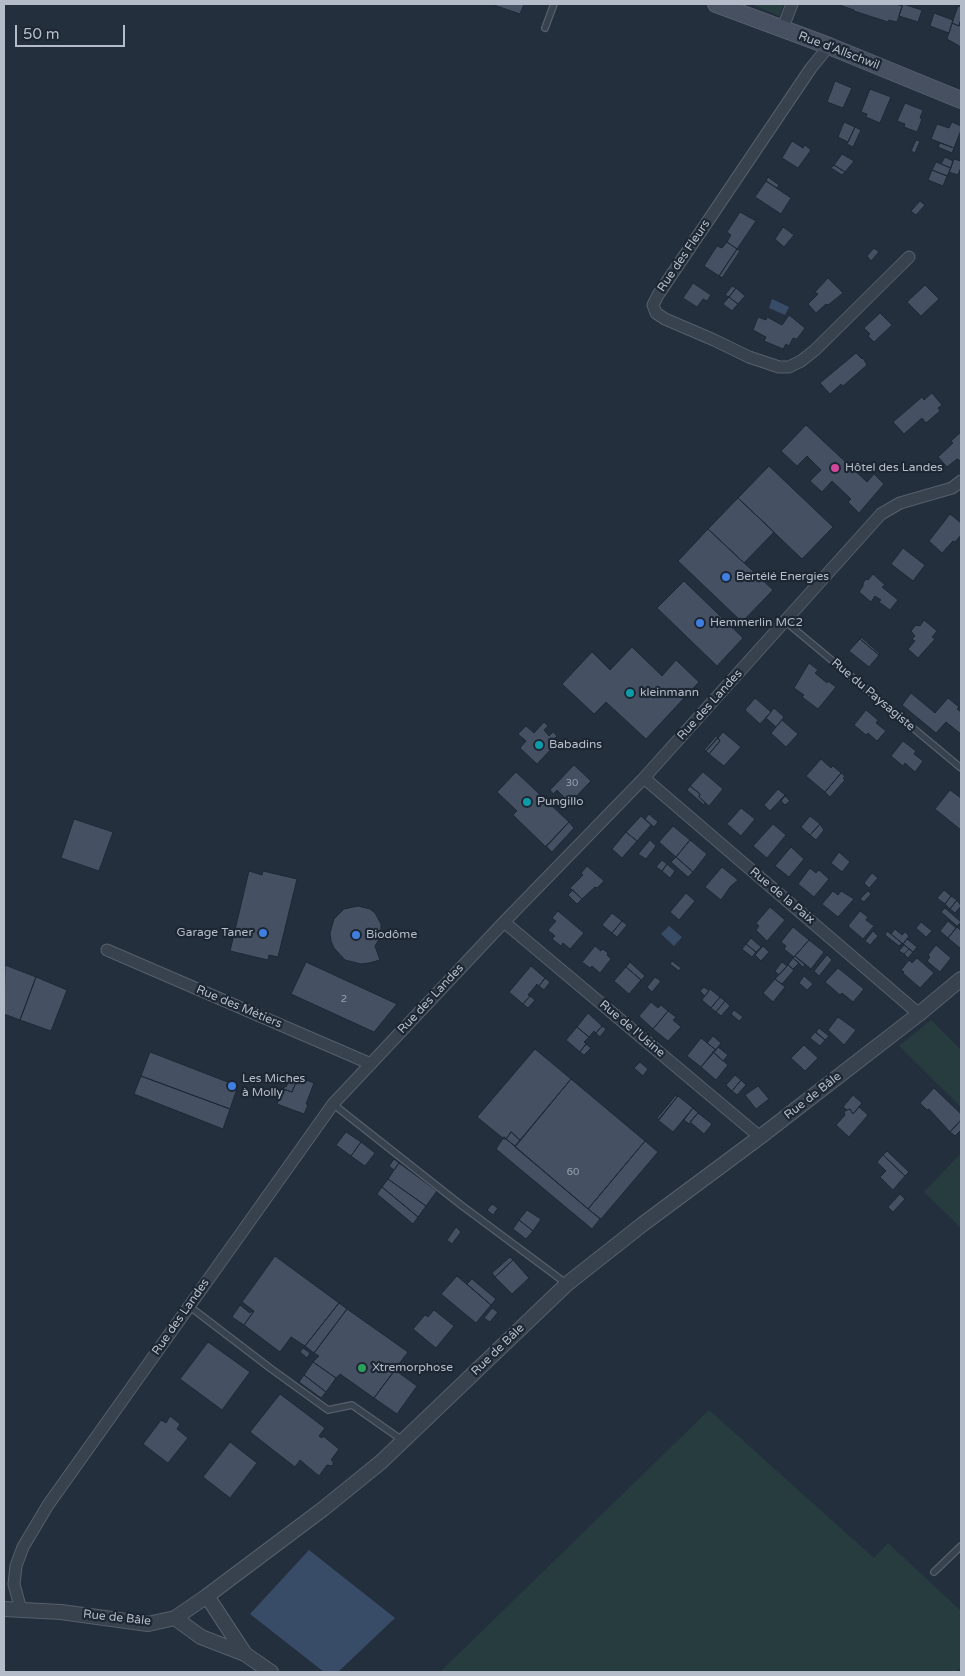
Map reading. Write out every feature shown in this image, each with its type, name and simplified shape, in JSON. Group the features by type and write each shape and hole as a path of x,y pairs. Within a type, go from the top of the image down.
{"main road":[{"name":"Rue d'Allschwil","path":"716,4 829,46 961,100"}],"street":[{"path":"782,30 792,4"},
{"name":"Rue des Fleurs","path":"829,46 811,68 653,305 656,312 665,319 749,357 779,367 789,367 815,350 909,257"},
{"name":"Rue des Landes","path":"21,1610 14,1584 16,1566 23,1547 48,1504 333,1104 504,922 644,778 881,514 900,504 952,488 961,481"},
{"name":"Rue de la Paix","path":"644,778 919,1014"},
{"name":"Rue de l'Usine","path":"504,922 760,1137"},
{"name":"Rue des Métiers","path":"107,950 371,1064"},
{"name":"Rue de Bâle","path":"4,1609 61,1612 148,1624 175,1618 323,1508 404,1441 567,1284 642,1224 760,1137 919,1014 961,979"},
{"path":"207,1596 245,1654"},
{"path":"175,1618 201,1637 245,1654 271,1672"}],"lane":[{"path":"546,28 554,4"},
{"name":"Rue du Paysagiste","path":"786,622 961,768"},
{"path":"333,1104 461,1205 567,1284"},
{"path":"189,1306 328,1410 352,1405 404,1441"},
{"path":"934,1572 961,1546"}],"green space":[{"path":"751,4 784,4 779,16"},
{"path":"931,1020 961,1050 961,1107 899,1046"},
{"path":"961,1153 961,1228 924,1192"},
{"path":"709,1410 874,1558 888,1543 961,1611 961,1667 956,1672 440,1672"}],"water":[{"path":"772,299 789,307 785,315 769,308"},
{"path":"669,926 682,937 674,946 661,934"},
{"path":"309,1550 395,1618 338,1672 324,1672 250,1614"}],"building":[{"path":"491,4 524,4 520,14"},
{"path":"842,4 896,4 902,6 897,22 889,20 888,22 854,11 842,6"},
{"path":"903,4 922,10 918,22 899,16"},
{"path":"958,6 961,7 961,22 959,26 952,23"},
{"path":"934,13 953,20 949,33 930,26"},
{"path":"960,22 961,47 947,39 952,23 959,26"},
{"path":"835,81 852,88 843,108 827,102"},
{"path":"870,89 891,97 880,123 866,117 867,114 861,112"},
{"path":"905,103 923,110 917,132 904,127 905,124 897,121"},
{"path":"844,122 855,127 848,142 838,137"},
{"path":"952,122 961,126 954,148 931,139 937,124 949,128"},
{"path":"855,127 861,130 853,147 847,144"},
{"path":"916,140 920,141 915,153 911,151"},
{"path":"792,141 803,148 805,145 811,150 798,168 782,158"},
{"path":"940,143 954,148 952,153 938,147"},
{"path":"842,154 854,161 845,172 834,165"},
{"path":"945,157 953,161 951,168 941,164"},
{"path":"954,159 961,161 958,175 949,172"},
{"path":"936,162 951,168 947,176 932,170"},
{"path":"834,165 845,172 842,175 831,168"},
{"path":"932,170 947,176 943,186 928,180"},
{"path":"768,177 779,185 777,188 766,181"},
{"path":"766,181 791,198 781,214 755,197"},
{"path":"920,201 925,205 916,215 911,211"},
{"path":"740,212 756,221 737,249 727,242 731,235 727,232"},
{"path":"783,227 794,235 784,247 775,239"},
{"path":"727,242 737,249 719,276 704,266 717,246 722,248"},
{"path":"874,248 879,252 871,261 867,256"},
{"path":"737,249 740,251 722,278 719,276"},
{"path":"828,278 843,293 816,313 808,304 818,294 815,292"},
{"path":"693,283 711,295 707,301 703,299 697,307 683,298"},
{"path":"925,285 939,299 921,316 907,302"},
{"path":"732,286 736,288 729,297 725,295"},
{"path":"736,288 745,296 738,304 729,297"},
{"path":"729,297 738,304 732,311 723,304"},
{"path":"880,313 892,325 874,342 864,328"},
{"path":"789,315 805,328 797,339 793,338 789,346 786,344 783,349 764,341 766,337 753,330 758,317 766,320 767,317 782,325"},
{"path":"856,353 863,358 867,365 843,386 841,384 830,394 820,383"},
{"path":"932,393 942,405 938,408 940,411 926,423 922,418 904,434 893,422 922,397 924,400"},
{"name":"Hôtel des Landes","path":"806,425 867,482 874,474 884,484 859,513 848,502 851,499 832,481 822,492 810,481 821,470 807,456 797,466 781,451"},
{"path":"961,432 961,461 957,459 947,467 938,457 953,443 951,441"},
{"path":"769,466 833,527 802,559 738,498"},
{"path":"738,498 774,532 744,563 708,529"},
{"path":"950,514 961,523 961,535 942,553 929,541"},
{"name":"Bertélé Energies","path":"708,529 773,590 742,622 678,561"},
{"path":"903,548 925,565 913,581 891,564"},
{"path":"873,574 885,585 882,587 898,600 890,610 879,602 881,600 875,596 871,602 859,592 866,579 868,580"},
{"name":"Hemmerlin MC2","path":"684,581 743,638 717,666 657,608"},
{"path":"924,620 937,631 932,637 935,639 918,658 908,649 915,641 912,639 915,636 911,631 916,625 920,626"},
{"path":"861,637 880,654 860,639"},
{"path":"860,639 879,655 869,667 849,651"},
{"name":"kleinmann","path":"632,647 662,676 676,660 699,682 646,739 606,702 594,714 562,684 592,652 610,670"},
{"path":"809,663 818,670 815,673 827,683 828,681 836,687 818,709 802,697 804,695 794,688"},
{"path":"911,693 935,713 948,698 959,707 957,709 961,712 961,734 946,722 936,733 902,705"},
{"path":"755,698 771,712 760,724 745,710"},
{"path":"774,708 784,717 776,727 766,718"},
{"path":"866,710 878,720 876,723 886,731 877,741 854,725"},
{"path":"782,720 798,734 786,747 771,733"},
{"name":"Babadins","path":"544,722 548,726 544,730 549,736 553,732 557,736 553,740 557,743 537,764 520,748 526,741 518,734 526,726 534,733"},
{"path":"723,732 741,747 724,766 709,754 720,741 718,738"},
{"path":"716,736 718,737 706,751 704,750"},
{"path":"718,738 720,741 709,754 706,751"},
{"path":"903,741 916,751 914,754 923,761 915,772 905,763 903,766 891,756"},
{"path":"821,759 831,768 833,766 841,773 825,792 806,776"},
{"name":"Babadins","path":"574,765 591,781 566,807 562,803 566,799 557,790 553,794 550,790"},
{"name":"Pungillo","path":"516,772 569,822 546,847 513,815 517,811 497,792"},
{"path":"703,772 723,789 709,806 699,797 700,794 690,786"},
{"path":"841,773 845,776 843,778 845,780 830,797 825,792"},
{"path":"690,786 700,794 699,797 705,803 704,805 687,790"},
{"path":"778,789 785,795 770,811 764,805"},
{"path":"950,790 961,798 961,830 935,809"},
{"path":"785,796 790,801 785,805 781,801"},
{"path":"741,808 755,819 741,836 727,824"},
{"path":"649,814 658,822 654,827 645,819"},
{"path":"641,816 651,825 637,841 626,832"},
{"path":"810,816 820,824 810,835 801,827"},
{"path":"74,819 113,832 99,871 61,858"},
{"path":"569,822 574,828 552,852 546,846"},
{"path":"773,824 786,835 767,858 753,846"},
{"path":"820,824 824,830 816,840 810,835"},
{"path":"673,826 690,840 676,857 659,842"},
{"path":"626,832 637,841 622,858 612,849"},
{"path":"650,840 656,846 646,859 638,854"},
{"path":"690,840 707,854 693,872 676,857"},
{"path":"791,847 804,859 789,877 775,866"},
{"path":"839,852 850,862 842,872 831,863"},
{"path":"676,857 693,872 688,877 671,862"},
{"path":"662,860 667,864 662,871 656,867"},
{"path":"667,864 675,871 670,878 662,871"},
{"path":"587,866 604,881 582,899 570,888 583,875 581,873"},
{"path":"722,867 738,880 730,887 721,900 705,887"},
{"path":"810,868 816,873 819,870 829,879 814,897 798,884"},
{"path":"249,871 262,875 263,871 297,879 278,957 269,955 268,960 230,951"},
{"path":"872,873 878,878 869,888 864,883"},
{"path":"573,890 582,899 577,904 568,895"},
{"path":"944,890 951,896 945,904 937,898"},
{"path":"833,891 838,895 841,891 854,899 838,917 822,904"},
{"path":"868,891 871,894 864,902 860,899"},
{"path":"686,893 695,901 679,920 670,912"},
{"path":"951,896 957,900 950,909 945,904"},
{"path":"957,900 961,906 955,913 950,909"},
{"name":"Biodôme","path":"358,906 370,909 375,913 381,924 381,936 375,946 380,960 361,964 345,960 334,948 331,941 330,933 334,919 344,909"},
{"path":"770,907 785,920 767,941 756,930 759,926 756,923"},
{"path":"945,908 961,922 957,926 941,912"},
{"path":"558,911 584,933 570,949 563,943 561,946 552,939 555,936 548,930 556,921 552,918"},
{"path":"860,911 868,917 866,920 874,926 863,939 848,926"},
{"path":"612,913 622,921 612,933 602,925"},
{"path":"622,921 627,925 617,937 612,933"},
{"path":"948,921 956,928 948,938 940,931"},
{"path":"921,922 932,931 926,937 916,928"},
{"path":"793,927 809,940 794,957 784,949 786,946 781,942"},
{"path":"957,927 961,931 961,949 948,938"},
{"path":"895,929 902,935 905,932 909,936 903,944 891,934"},
{"path":"873,931 878,936 870,945 865,941"},
{"path":"887,931 902,943 899,946 885,935"},
{"path":"751,938 761,947 756,952 746,944"},
{"path":"907,939 917,947 913,952 903,944"},
{"path":"809,940 824,952 811,969 795,956"},
{"path":"746,944 756,952 752,957 742,949"},
{"path":"904,945 909,949 904,954 899,951"},
{"path":"936,945 951,958 940,972 927,961 930,957 928,955"},
{"path":"595,946 601,951 603,949 608,953 607,955 611,959 600,973 592,966 590,968 582,962"},
{"path":"763,946 769,952 761,961 755,955"},
{"path":"909,949 913,952 908,958 904,954"},
{"path":"827,955 832,960 819,976 814,971"},
{"path":"795,956 805,965 803,967 793,958"},
{"path":"793,958 799,963 793,969 788,965"},
{"path":"917,958 934,973 920,988 901,970 909,960 912,963"},
{"path":"672,961 681,968 679,971 670,964"},
{"path":"306,962 397,1004 374,1032 291,994"},
{"path":"630,962 645,976 641,980 626,967"},
{"path":"782,962 787,966 779,975 775,971"},
{"path":"5,965 36,977 20,1020 4,1014"},
{"path":"788,965 794,970 782,984 775,979"},
{"path":"531,966 545,978 539,986 537,984 523,1004 509,992"},
{"path":"626,967 641,980 629,994 614,981"},
{"path":"838,968 864,989 853,1002 842,993 840,995 825,982"},
{"path":"804,976 813,984 807,990 799,983"},
{"path":"36,977 67,990 51,1031 20,1020"},
{"path":"655,977 661,981 652,992 647,987"},
{"path":"545,978 550,982 544,990 539,986"},
{"path":"775,979 785,987 773,1002 763,993"},
{"path":"704,987 709,991 705,996 700,991"},
{"path":"710,989 720,997 711,1008 702,1000"},
{"path":"530,996 535,1000 528,1008 523,1004"},
{"path":"720,997 725,1001 716,1012 711,1008"},
{"path":"725,1001 730,1006 721,1016 716,1012"},
{"path":"651,1002 658,1008 661,1005 668,1011 653,1029 639,1016"},
{"path":"734,1010 743,1017 739,1021 731,1014"},
{"path":"668,1011 676,1017 673,1020 681,1027 668,1041 653,1029"},
{"path":"588,1013 602,1026 589,1037 577,1027"},
{"path":"838,1017 856,1030 844,1045 828,1030"},
{"path":"602,1026 606,1029 600,1037 596,1033"},
{"path":"577,1027 589,1037 584,1042 586,1044 580,1052 566,1040"},
{"path":"819,1028 829,1036 825,1040 816,1032"},
{"path":"815,1032 825,1040 820,1046 810,1038"},
{"path":"713,1036 721,1043 716,1050 707,1043"},
{"path":"701,1038 716,1050 701,1067 687,1056"},
{"path":"586,1044 591,1048 584,1055 580,1052"},
{"path":"804,1045 818,1058 805,1071 791,1058"},
{"path":"718,1047 728,1055 723,1061 713,1052"},
{"path":"535,1049 571,1079 520,1140 511,1132 504,1139 477,1117"},
{"path":"150,1052 238,1086 230,1109 141,1076"},
{"path":"713,1052 728,1065 716,1080 701,1067"},
{"path":"640,1062 648,1069 643,1076 634,1068"},
{"path":"292,1075 298,1077 292,1092 283,1089"},
{"path":"735,1075 741,1080 732,1091 726,1085"},
{"path":"141,1076 230,1109 223,1129 134,1094"},
{"path":"298,1077 314,1083 304,1114 277,1104 283,1089 292,1092"},
{"path":"571,1079 645,1141 588,1209 515,1147"},
{"path":"741,1080 746,1085 737,1095 732,1091"},
{"path":"758,1086 769,1099 756,1109 745,1095"},
{"path":"934,1088 961,1114 961,1120 950,1132 929,1109 927,1110 920,1103"},
{"path":"676,1095 677,1097 659,1120 657,1118"},
{"path":"853,1095 862,1103 853,1114 850,1109 847,1110 843,1107"},
{"path":"678,1096 693,1108 673,1132 658,1120"},
{"path":"859,1107 868,1115 849,1137 836,1125 845,1115 844,1112 850,1109 853,1114"},
{"path":"693,1108 698,1113 689,1124 684,1120"},
{"path":"698,1113 712,1124 704,1134 690,1122"},
{"path":"961,1120 961,1130 955,1136 950,1132"},
{"path":"346,1132 361,1142 351,1156 336,1145"},
{"path":"511,1132 520,1140 515,1146 506,1139"},
{"path":"504,1137 600,1219 592,1229 496,1149"},
{"path":"645,1141 658,1152 601,1219 588,1209"},
{"path":"361,1142 375,1153 365,1166 351,1156"},
{"path":"887,1151 909,1172 905,1176 883,1155"},
{"path":"883,1155 905,1176 893,1190 880,1177 886,1171 877,1162"},
{"path":"394,1159 399,1163 394,1170 389,1166"},
{"path":"399,1163 437,1191 426,1206 388,1179"},
{"path":"388,1179 426,1206 418,1217 382,1187"},
{"path":"382,1187 418,1217 413,1224 377,1194"},
{"path":"900,1194 905,1199 893,1212 888,1207"},
{"path":"492,1204 498,1208 493,1215 487,1210"},
{"path":"527,1210 541,1219 533,1231 519,1220"},
{"path":"519,1220 533,1231 526,1239 513,1229"},
{"path":"456,1227 461,1232 452,1244 447,1240"},
{"path":"275,1256 339,1303 305,1346 291,1337 280,1352 244,1325 254,1311 242,1302"},
{"path":"510,1257 513,1260 495,1277 492,1273"},
{"path":"513,1260 529,1278 512,1294 495,1277"},
{"path":"457,1276 491,1305 476,1323 441,1294"},
{"path":"472,1279 496,1299 491,1305 467,1284"},
{"path":"339,1303 347,1309 314,1353 305,1346"},
{"path":"240,1305 250,1313 253,1312 244,1325 232,1317"},
{"path":"492,1308 498,1312 490,1322 484,1318"},
{"path":"347,1309 408,1352 374,1398 340,1374 336,1378 313,1362 319,1356 314,1353"},
{"path":"434,1310 454,1326 436,1348 413,1329 425,1315 428,1317"},
{"path":"208,1342 250,1372 222,1410 180,1379"},
{"path":"303,1348 310,1353 307,1358 300,1352"},
{"path":"313,1362 336,1378 326,1392 304,1375"},
{"path":"395,1370 417,1386 397,1414 374,1398"},
{"path":"304,1375 326,1392 321,1398 299,1382"},
{"path":"280,1394 325,1428 319,1436 322,1438 323,1436 339,1449 331,1460 333,1461 333,1466 327,1465 319,1476 300,1460 295,1467 250,1432"},
{"path":"170,1416 180,1424 177,1429 188,1438 168,1463 143,1444 161,1420 166,1423"},
{"path":"230,1442 257,1463 230,1498 203,1477"}],"place":[{"name":"Hôtel des Landes","path":"835,468"},
{"name":"Bertélé Energies","path":"726,577"},
{"name":"Hemmerlin MC2","path":"700,623"},
{"name":"kleinmann","path":"630,693"},
{"name":"Babadins","path":"539,745"},
{"name":"Pungillo","path":"527,802"},
{"name":"Garage Taner","path":"263,933"},
{"name":"Biodôme","path":"356,935"},
{"name":"Les Miches à Molly","path":"232,1086"},
{"name":"Xtremorphose","path":"362,1368"}]}
